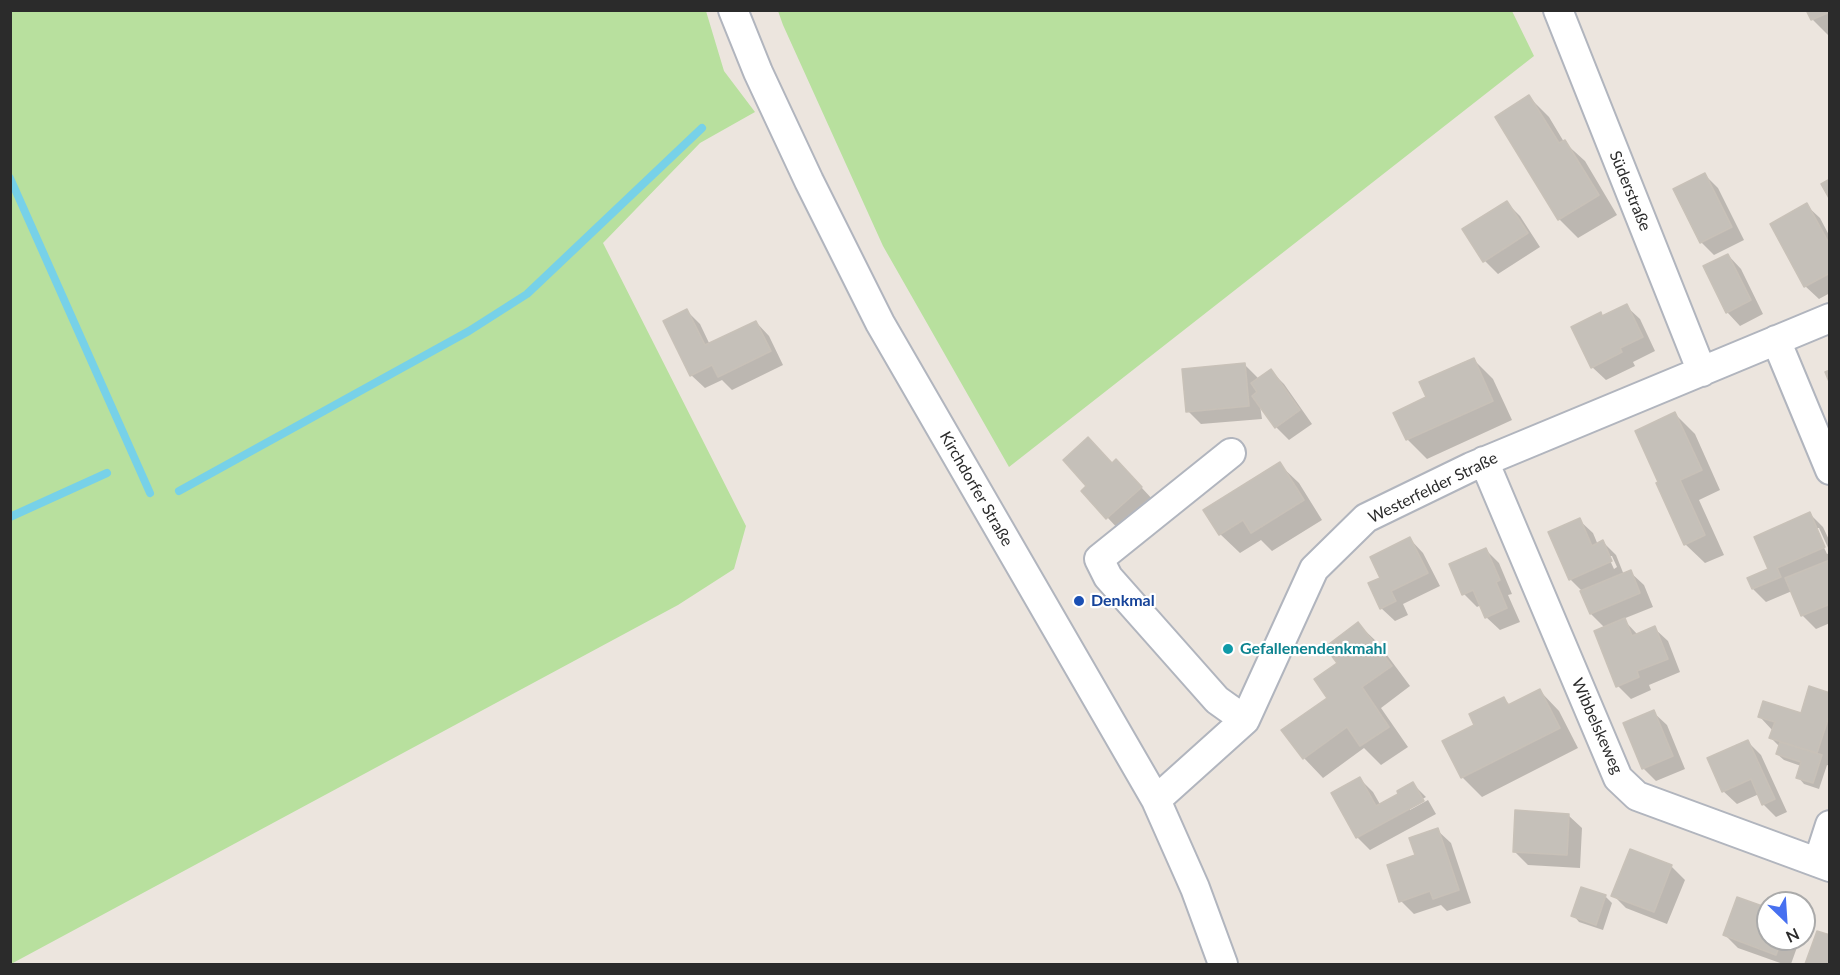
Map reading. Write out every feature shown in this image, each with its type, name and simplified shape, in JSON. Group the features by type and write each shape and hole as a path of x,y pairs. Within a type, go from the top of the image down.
{"street":[{"name":"Kirchdorfer Straße","path":"733,10 758,72 809,181 880,323 1156,800 1195,888 1223,964"},
{"name":"Süderstraße","path":"1558,10 1702,372"},
{"name":"Westerfelder Straße","path":"1156,800 1245,720 1314,569 1366,519 1484,461 1830,318"},
{"path":"1776,340 1830,470"},
{"path":"1231,453 1099,559 1108,577 1217,700 1245,720"},
{"name":"Wibbelskeweg","path":"1484,461 1618,777 1637,796 1824,865"},
{"path":"1824,865 1830,825"}],"green space":[{"path":"10,11 706,11 724,71 755,112 700,143 603,243 746,526 734,569 678,605 11,964"},
{"path":"778,11 1512,11 1534,56 1009,467 883,246"}],"building":[{"path":"1806,10 1830,10 1830,12 1811,20"},
{"path":"1529,95 1559,143 1565,140 1599,195 1558,220 1495,117"},
{"path":"1705,173 1732,227 1700,243 1673,189"},
{"path":"1830,179 1830,200 1821,184"},
{"path":"1507,201 1528,233 1483,262 1462,229"},
{"path":"1807,203 1830,245 1830,273 1804,287 1770,224"},
{"path":"1728,254 1751,300 1726,313 1703,266"},
{"path":"1627,304 1643,337 1620,348 1622,352 1591,368 1571,327 1601,312 1602,316"},
{"path":"687,309 705,345 756,321 771,351 718,377 712,365 690,376 663,321"},
{"path":"1474,358 1493,401 1406,440 1393,413 1426,397 1419,382"},
{"path":"1245,363 1249,406 1186,412 1182,369"},
{"path":"1271,369 1300,410 1275,428 1252,396 1257,392 1251,383"},
{"path":"1830,370 1830,384 1825,372"},
{"path":"1675,412 1702,470 1680,480 1705,535 1684,545 1635,431"},
{"path":"1088,437 1112,463 1116,459 1142,487 1106,519 1081,491 1086,486 1063,460"},
{"path":"1280,462 1304,500 1251,533 1243,520 1219,535 1203,510"},
{"path":"1810,512 1825,547 1777,568 1781,577 1752,589 1747,578 1768,569 1754,537"},
{"path":"1580,518 1592,546 1603,540 1612,561 1569,580 1548,532"},
{"path":"1410,537 1428,573 1391,591 1396,601 1380,609 1368,583 1380,578 1370,557"},
{"path":"1486,548 1500,580 1496,582 1507,608 1485,618 1473,590 1462,595 1449,564"},
{"path":"1830,560 1830,604 1801,616 1785,578"},
{"path":"1631,570 1640,593 1590,614 1580,591"},
{"path":"1625,618 1632,636 1655,626 1668,659 1637,671 1639,677 1616,687 1594,631"},
{"path":"1358,622 1392,666 1362,687 1389,727 1360,746 1347,727 1303,759 1281,730 1327,698 1314,679 1337,663 1325,647"},
{"path":"1809,686 1830,693 1830,713 1817,753 1769,738 1775,722 1758,717 1763,701 1801,713"},
{"path":"1540,689 1560,728 1461,778 1442,741 1474,725 1469,714 1504,697 1508,705"},
{"path":"1654,710 1673,756 1642,769 1623,723"},
{"path":"1748,740 1775,799 1762,805 1751,779 1722,792 1707,758"},
{"path":"1780,742 1822,755 1813,783 1796,778 1801,762 1776,754"},
{"path":"1360,777 1376,806 1398,794 1397,791 1413,782 1424,801 1356,838 1331,793"},
{"path":"1515,810 1569,814 1567,855 1513,852"},
{"path":"1438,828 1459,890 1433,899 1430,891 1399,902 1387,865 1415,855 1409,838"},
{"path":"1630,849 1672,865 1654,912 1611,896"},
{"path":"1581,887 1606,895 1596,925 1571,916"},
{"path":"1737,897 1756,904 1756,947 1723,935"},
{"path":"1817,931 1830,935 1830,964 1805,964 1810,951 1816,951"},
{"path":"1765,951 1778,951 1776,955"}],"waterway":[{"path":"179,491 469,331 527,294 702,128"},
{"path":"10,178 150,493"},
{"path":"10,517 107,473"}],"place":[{"name":"Denkmal","path":"1079,601"},
{"name":"Gefallenendenkmahl","path":"1228,649"}]}
